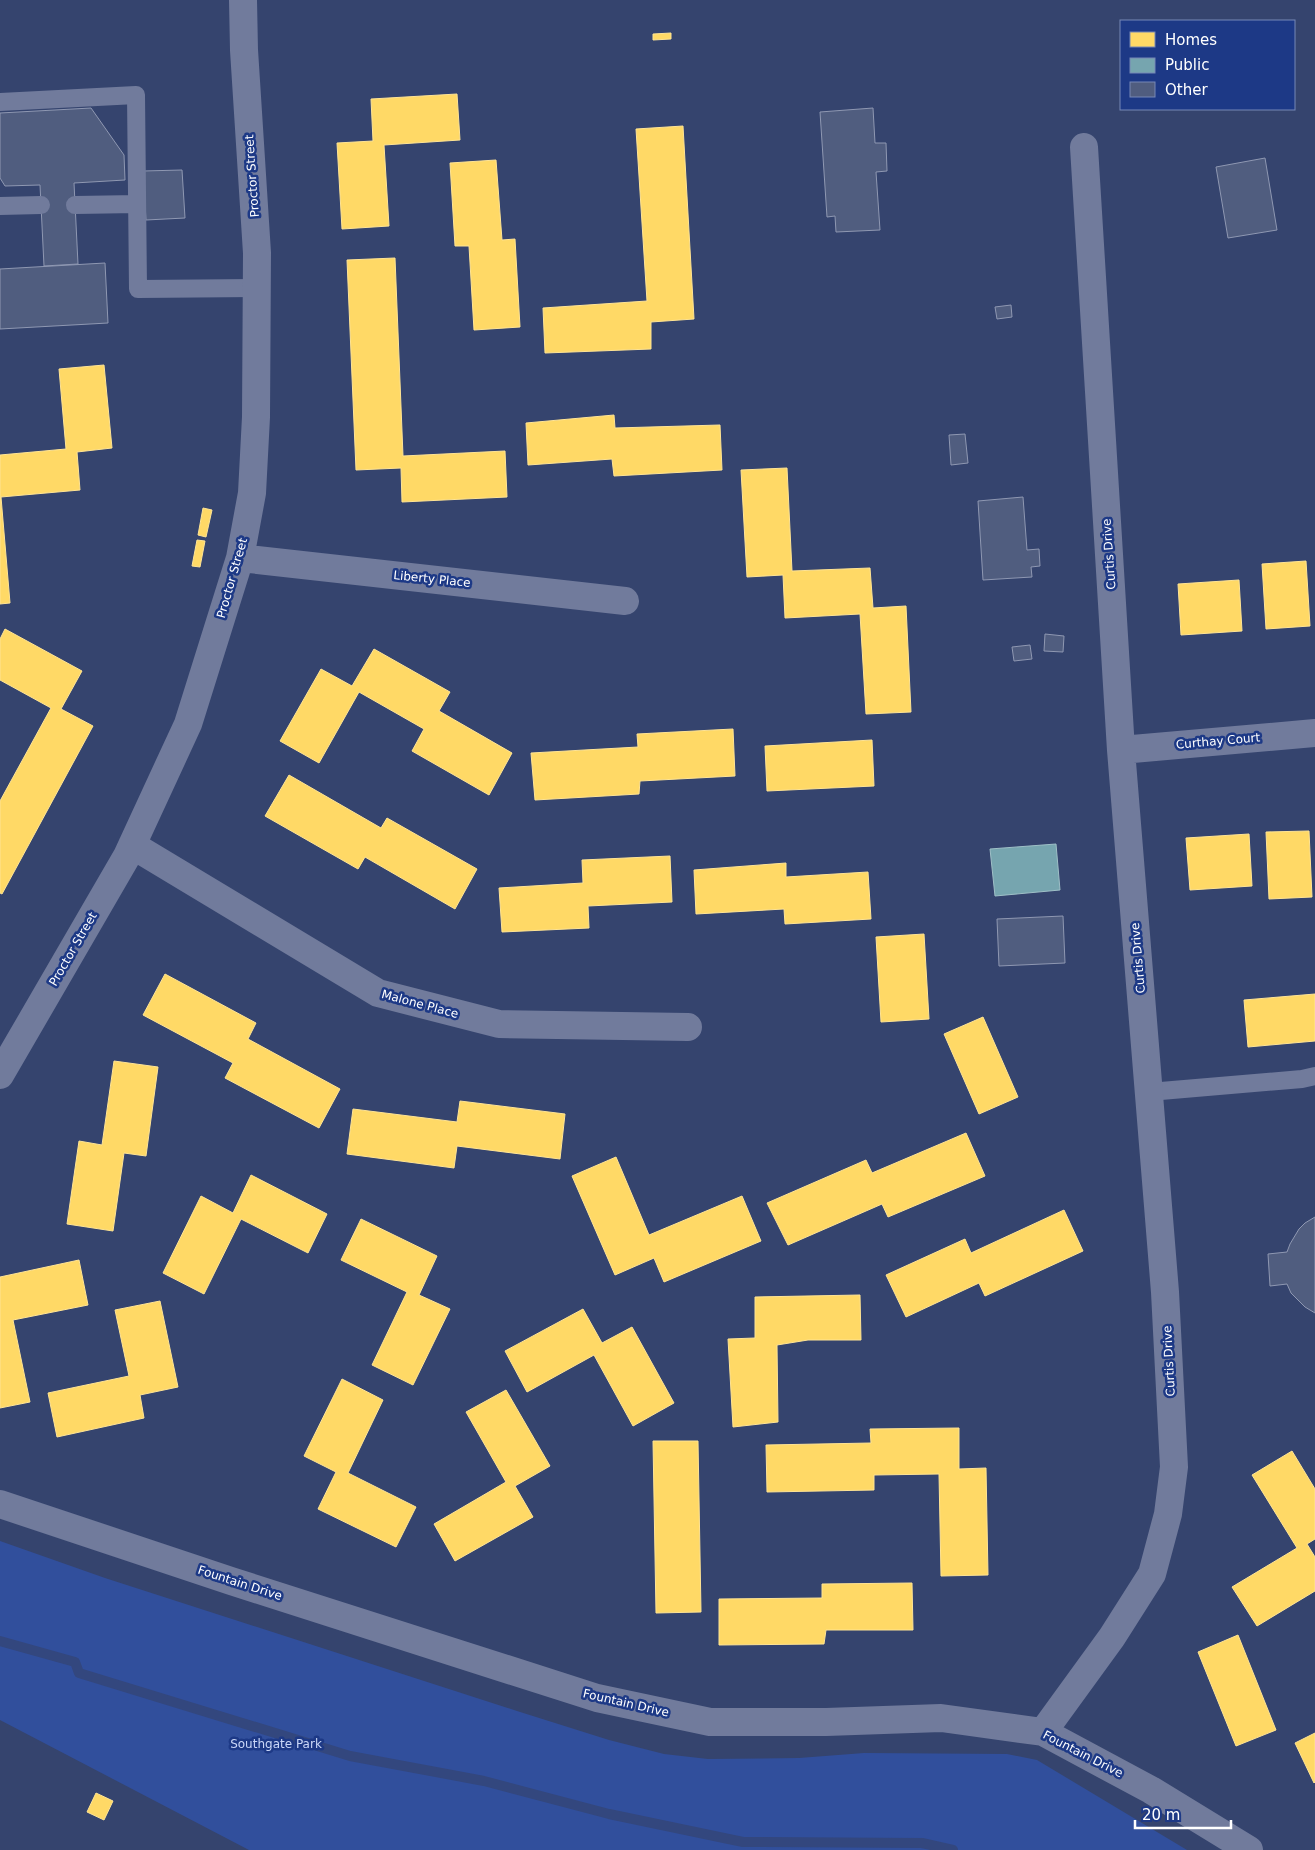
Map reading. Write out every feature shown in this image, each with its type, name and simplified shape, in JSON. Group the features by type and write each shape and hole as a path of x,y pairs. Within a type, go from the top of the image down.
{"street":[{"name":"Proctor Street","path":"0,1075 132,845 188,724 240,558 252,493 256,417 257,288 257,253 244,50 243,0"},
{"name":"Curtis Drive","path":"1043,1732 1112,1637 1152,1574 1168,1514 1174,1467 1165,1292 1121,750 1084,147"},
{"name":"Liberty Place","path":"240,558 625,601"},
{"name":"Curthay Court","path":"1121,750 1315,733"},
{"name":"Malone Place","path":"132,845 378,993 499,1024 688,1027"},
{"name":"Fountain Drive","path":"0,1504 231,1581 597,1698 710,1722 826,1722 941,1718 1043,1732 1151,1790 1249,1850"}],"lane":[{"path":"0,102 136,95 138,288 257,288"},
{"path":"75,205 137,204"},
{"path":"0,206 41,205"},
{"path":"1149,1092 1302,1079 1315,1076"}],"green space":[{"name":"Southgate Park","path":"0,1541 105,1578 517,1711 609,1740 664,1754 708,1759 799,1758 864,1753 1007,1754 1037,1760 1187,1850 249,1850 0,1720"}],"building: Homes":[{"path":"671,33 671,39 653,40 653,34"},
{"path":"457,94 460,140 384,145 389,226 342,229 337,143 373,141 371,99"},
{"path":"683,126 694,319 651,322 651,349 545,353 543,308 647,301 636,129"},
{"path":"496,160 502,240 515,239 520,327 474,330 469,246 455,246 450,163"},
{"path":"395,258 403,456 505,451 507,497 402,502 401,468 356,470 347,260"},
{"path":"104,365 112,448 77,452 80,490 1,497 10,603 0,604 0,455 66,449 59,369"},
{"path":"614,415 615,428 720,425 722,470 614,476 612,459 528,465 526,423"},
{"path":"787,468 792,571 870,568 873,608 906,606 911,712 866,714 860,614 785,618 783,575 747,577 741,470"},
{"path":"203,508 212,510 206,537 198,535"},
{"path":"197,540 205,541 200,567 192,566"},
{"path":"1306,561 1310,626 1266,629 1262,564"},
{"path":"1239,580 1242,631 1181,635 1178,584"},
{"path":"5,629 82,671 61,709 93,726 2,894 0,893 0,801 51,708 0,680 0,639"},
{"path":"374,649 450,692 439,711 512,753 489,795 412,751 424,729 359,692 319,763 280,741 321,669 352,686"},
{"path":"733,729 735,776 640,781 639,794 535,800 531,753 638,747 637,734"},
{"path":"872,740 874,786 767,791 765,746"},
{"path":"289,775 381,828 387,818 477,869 455,909 365,857 358,869 265,816"},
{"path":"1309,831 1312,897 1269,899 1266,832"},
{"path":"1249,834 1252,886 1190,890 1186,838"},
{"path":"670,856 672,902 588,906 589,928 502,932 499,888 583,883 582,860"},
{"path":"786,863 786,877 868,872 871,919 785,924 784,909 696,914 694,870"},
{"path":"924,934 929,1019 881,1022 876,937"},
{"path":"165,974 256,1023 248,1039 340,1089 319,1128 225,1078 233,1063 143,1015"},
{"path":"1315,994 1315,1041 1248,1047 1244,1000"},
{"path":"983,1017 1018,1097 979,1114 944,1034"},
{"path":"114,1061 158,1067 146,1156 124,1153 113,1231 67,1224 79,1141 102,1145"},
{"path":"460,1101 565,1114 560,1159 457,1146 454,1168 347,1154 353,1109 457,1122"},
{"path":"966,1133 985,1176 888,1217 882,1204 788,1245 767,1203 866,1160 872,1173"},
{"path":"616,1157 649,1235 742,1196 761,1241 664,1282 654,1258 615,1275 572,1176"},
{"path":"251,1175 327,1214 308,1253 241,1219 204,1294 163,1273 201,1196 233,1213"},
{"path":"1064,1210 1083,1251 985,1296 979,1283 906,1317 886,1275 965,1239 971,1253"},
{"path":"361,1219 437,1256 419,1295 450,1309 413,1385 372,1365 407,1292 341,1260"},
{"path":"79,1260 88,1305 13,1320 30,1402 0,1408 0,1277"},
{"path":"860,1295 861,1340 808,1340 777,1345 778,1422 733,1427 728,1339 755,1338 755,1297"},
{"path":"160,1301 178,1387 140,1395 144,1418 57,1437 48,1393 129,1376 115,1310"},
{"path":"583,1309 602,1343 632,1327 674,1403 633,1426 594,1355 527,1392 505,1351"},
{"path":"342,1379 383,1400 348,1473 416,1507 396,1547 318,1509 336,1472 304,1456"},
{"path":"506,1390 550,1466 515,1486 533,1517 455,1561 434,1524 506,1482 466,1412"},
{"path":"959,1428 959,1469 986,1468 988,1575 941,1576 939,1474 874,1475 874,1490 767,1492 766,1445 871,1443 870,1429"},
{"path":"653,1441 698,1441 701,1612 656,1613"},
{"path":"1292,1451 1315,1489 1315,1539 1307,1544 1315,1557 1315,1591 1257,1626 1232,1587 1297,1548 1252,1475"},
{"path":"912,1583 913,1630 826,1630 824,1644 719,1645 719,1599 822,1598 822,1584"},
{"path":"1238,1635 1276,1730 1236,1746 1198,1652"},
{"path":"1315,1733 1315,1782 1314,1783 1295,1743"},
{"path":"96,1793 113,1801 104,1820 87,1812"}],"building: Public":[{"path":"1056,844 1060,890 995,896 990,849"}],"building: Other":[{"path":"91,108 124,155 125,180 74,183 78,264 44,266 40,185 5,186 0,178 0,113"},
{"path":"873,108 875,143 886,143 887,171 876,172 880,230 836,232 835,216 827,217 820,112"},
{"path":"1265,158 1277,230 1228,238 1216,167"},
{"path":"182,170 185,218 146,220 143,171"},
{"path":"105,263 108,323 0,329 0,269"},
{"path":"1011,305 1012,317 997,319 995,307"},
{"path":"965,434 968,463 951,465 949,435"},
{"path":"1023,497 1027,550 1039,549 1040,566 1031,567 1032,577 983,580 978,501"},
{"path":"1045,634 1064,636 1063,652 1044,651"},
{"path":"1030,645 1032,659 1014,661 1012,647"},
{"path":"1063,916 1065,963 999,966 997,919"},
{"path":"1315,1217 1315,1313 1305,1307 1291,1293 1287,1284 1270,1286 1268,1254 1287,1252 1299,1229"}],"waterway":[{"path":"0,1641 75,1662 79,1673 350,1756 484,1781 609,1814 743,1842 922,1843 953,1850"}]}
